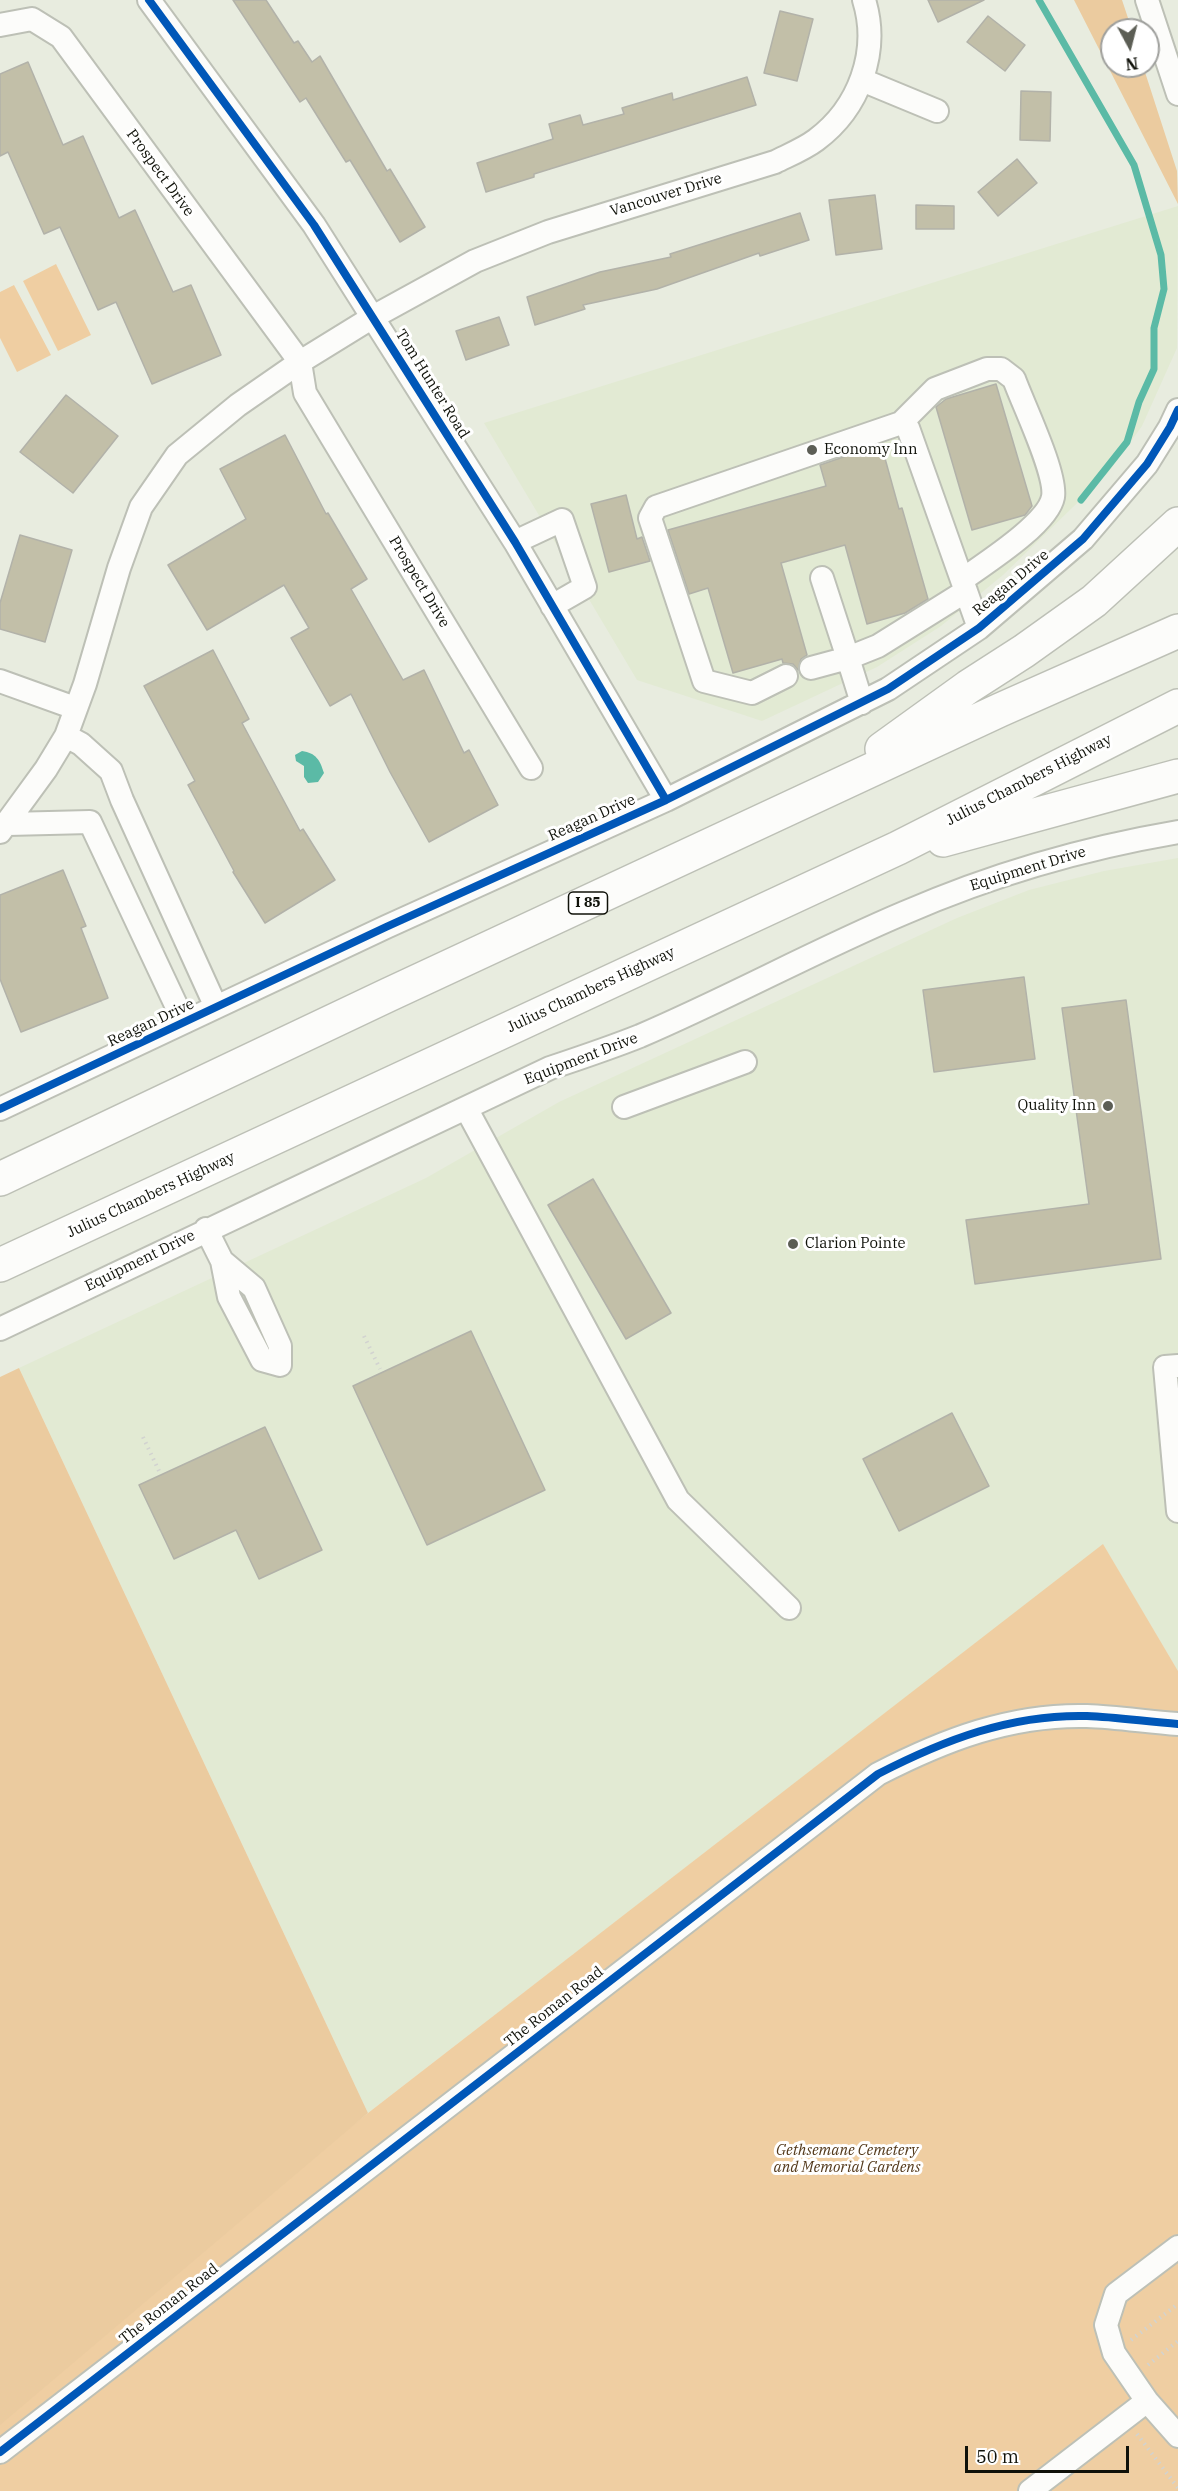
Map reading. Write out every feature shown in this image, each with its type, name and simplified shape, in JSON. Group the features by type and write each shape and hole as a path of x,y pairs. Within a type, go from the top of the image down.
{"highway":[{"path":"821,794 968,687 1024,651 1094,601 1178,524"},
{"name":"I 85","path":"0,1179 377,1000 1000,710 1178,631"},
{"name":"Julius Chambers Highway","path":"0,1265 869,861 1178,706"},
{"path":"869,861 1178,776"}],"street":[{"name":"Tom Hunter Road","path":"148,0 314,225 515,542 666,800"},
{"name":"Vancouver Drive","path":"373,317 499,250 548,232 775,162 805,148 839,119 862,80 869,51 869,20 864,0"},
{"path":"1146,0 1178,94"},
{"name":"Prospect Drive","path":"0,25 32,19 61,37 300,362 305,393 531,768"},
{"path":"862,80 937,111"},
{"path":"4,828 66,736 85,684 119,568 141,507 177,455 238,405 300,362 373,317"},
{"path":"786,676 752,693 704,681 650,518 656,507 900,423 935,389 987,369 1001,369 1014,379 1051,475 1053,498 1040,517 1010,547 964,585 878,646 848,658 811,668"},
{"name":"Reagan Drive","path":"0,1109 386,927 666,800 862,703 919,670 979,628 1083,539 1147,464 1170,428 1178,410"},
{"path":"900,423 908,428 979,628"},
{"path":"515,542 562,520 585,587 552,606"},
{"path":"822,578 862,703"},
{"path":"0,681 75,708"},
{"path":"66,736 81,744 111,771 216,1007"},
{"path":"4,828 90,822 122,800"},
{"path":"90,822 184,1022"},
{"name":"Equipment Drive","path":"0,1329 206,1229 550,1068 641,1035 903,913 974,884 1047,861 1134,839 1178,832"},
{"path":"157,965 190,949"},
{"path":"624,1107 745,1062"},
{"path":"466,1108 678,1500 789,1608"},
{"path":"206,1229 222,1261"},
{"path":"1178,1366 1165,1367 1178,1511"},
{"name":"The Roman Road","path":"0,2452 878,1774 921,1752 970,1732 1039,1718 1086,1716 1178,1724"},
{"path":"1178,2247 1116,2294 1106,2325 1114,2353 1147,2401 1178,2436"},
{"path":"1030,2491 1147,2401"}],"path":[{"path":"364,1336 380,1369"},
{"path":"143,1437 159,1471"},
{"path":"1114,2353 1178,2304"},
{"path":"1131,2377 1178,2342"},
{"path":"1125,2418 1178,2488"}],"shaded area":[{"path":"1074,0 1122,0 1128,18 1100,18 1100,51"},
{"path":"1114,78 1147,78 1177,171 1178,204"},
{"name":"Economy Inn","path":"1178,206 1177,348 1142,426 1108,473 1003,575 941,626 877,667 762,721 637,680 484,423"},
{"path":"1178,858 1178,1671 1103,1545 368,2113 19,1368 426,1178 559,1102 957,918 1029,890 1104,871"},
{"path":"19,1368 368,2113 0,2425 0,1377"}],"green space":[{"path":"56,264 91,335 58,351 23,281"},
{"path":"14,285 51,355 17,372 0,338 0,292"},
{"name":"Gethsemane Cemetery and Memorial Gardens","path":"1103,1544 1178,1671 1178,2491 0,2491 0,2401"}],"water":[{"path":"302,751 314,755 321,764 324,773 318,782 308,783 304,777 304,766 296,761 295,755"}],"building":[{"path":"233,0 266,0 294,43 298,41 312,62 320,56 387,171 390,169 425,227 400,242 350,160 346,162 306,98 300,102"},
{"path":"928,0 984,0 938,22"},
{"path":"780,11 813,19 797,81 764,73"},
{"path":"988,16 1025,45 1005,71 967,42"},
{"path":"28,62 63,145 83,136 119,218 135,210 173,292 191,285 221,355 152,384 116,302 98,310 60,227 44,234 8,152 0,156 0,74"},
{"path":"747,77 756,105 534,174 534,177 486,192 477,163 553,139 549,124 580,115 583,125 624,114 622,108 672,93 673,100"},
{"path":"1021,91 1051,92 1050,141 1020,140"},
{"path":"1017,159 1037,183 998,216 978,192"},
{"path":"875,195 882,249 836,255 829,200"},
{"path":"916,205 954,206 954,229 916,229"},
{"path":"800,213 809,240 760,256 759,253 657,289 583,305 585,309 535,325 527,297 600,272 671,257 670,254"},
{"path":"499,317 509,345 466,360 456,331"},
{"path":"996,384 1032,506 1025,515 972,530 936,407 946,399"},
{"path":"66,395 118,436 73,493 20,452"},
{"path":"285,435 326,514 328,513 367,579 351,589 403,680 424,670 464,753 469,750 498,805 429,842 390,772 351,694 330,706 291,638 309,628 284,585 207,630 168,565 246,519 220,469"},
{"path":"881,444 928,599 905,613 867,624 845,545 781,563 807,655 801,659 798,670 793,664 783,663 782,659 733,673 708,588 689,594 668,530 826,486 820,465"},
{"path":"626,495 637,539 642,537 650,561 609,572 591,504"},
{"path":"20,535 72,550 45,642 0,629 0,603"},
{"path":"213,650 249,719 242,723 300,831 303,829 335,880 265,923 233,872 188,785 195,781 144,686"},
{"path":"63,870 86,926 81,928 108,998 21,1032 0,979 0,895"},
{"path":"1024,977 1035,1059 934,1072 923,990"},
{"name":"Quality Inn","path":"1126,1000 1161,1259 975,1284 966,1220 1089,1204 1062,1008"},
{"path":"593,1179 671,1313 626,1339 548,1205"},
{"path":"471,1331 545,1490 427,1545 353,1386"},
{"path":"952,1413 989,1486 899,1531 863,1459"},
{"path":"265,1427 322,1550 259,1579 236,1530 174,1559 139,1485"}],"waterway":[{"path":"1039,0 1134,165 1161,255 1164,289 1154,328 1154,369 1139,402 1127,442 1081,500"}],"cycle path":[{"path":"149,0 314,225 515,542 666,800"},
{"path":"0,1109 386,927 666,800 888,689 979,628 1083,539 1147,464 1178,410"},
{"path":"0,2452 878,1774 953,1740 1032,1719 1087,1716 1178,1724"}],"place":[{"name":"Economy Inn","path":"812,450"},
{"name":"Quality Inn","path":"1108,1106"},
{"name":"Clarion Pointe","path":"793,1244"}]}
